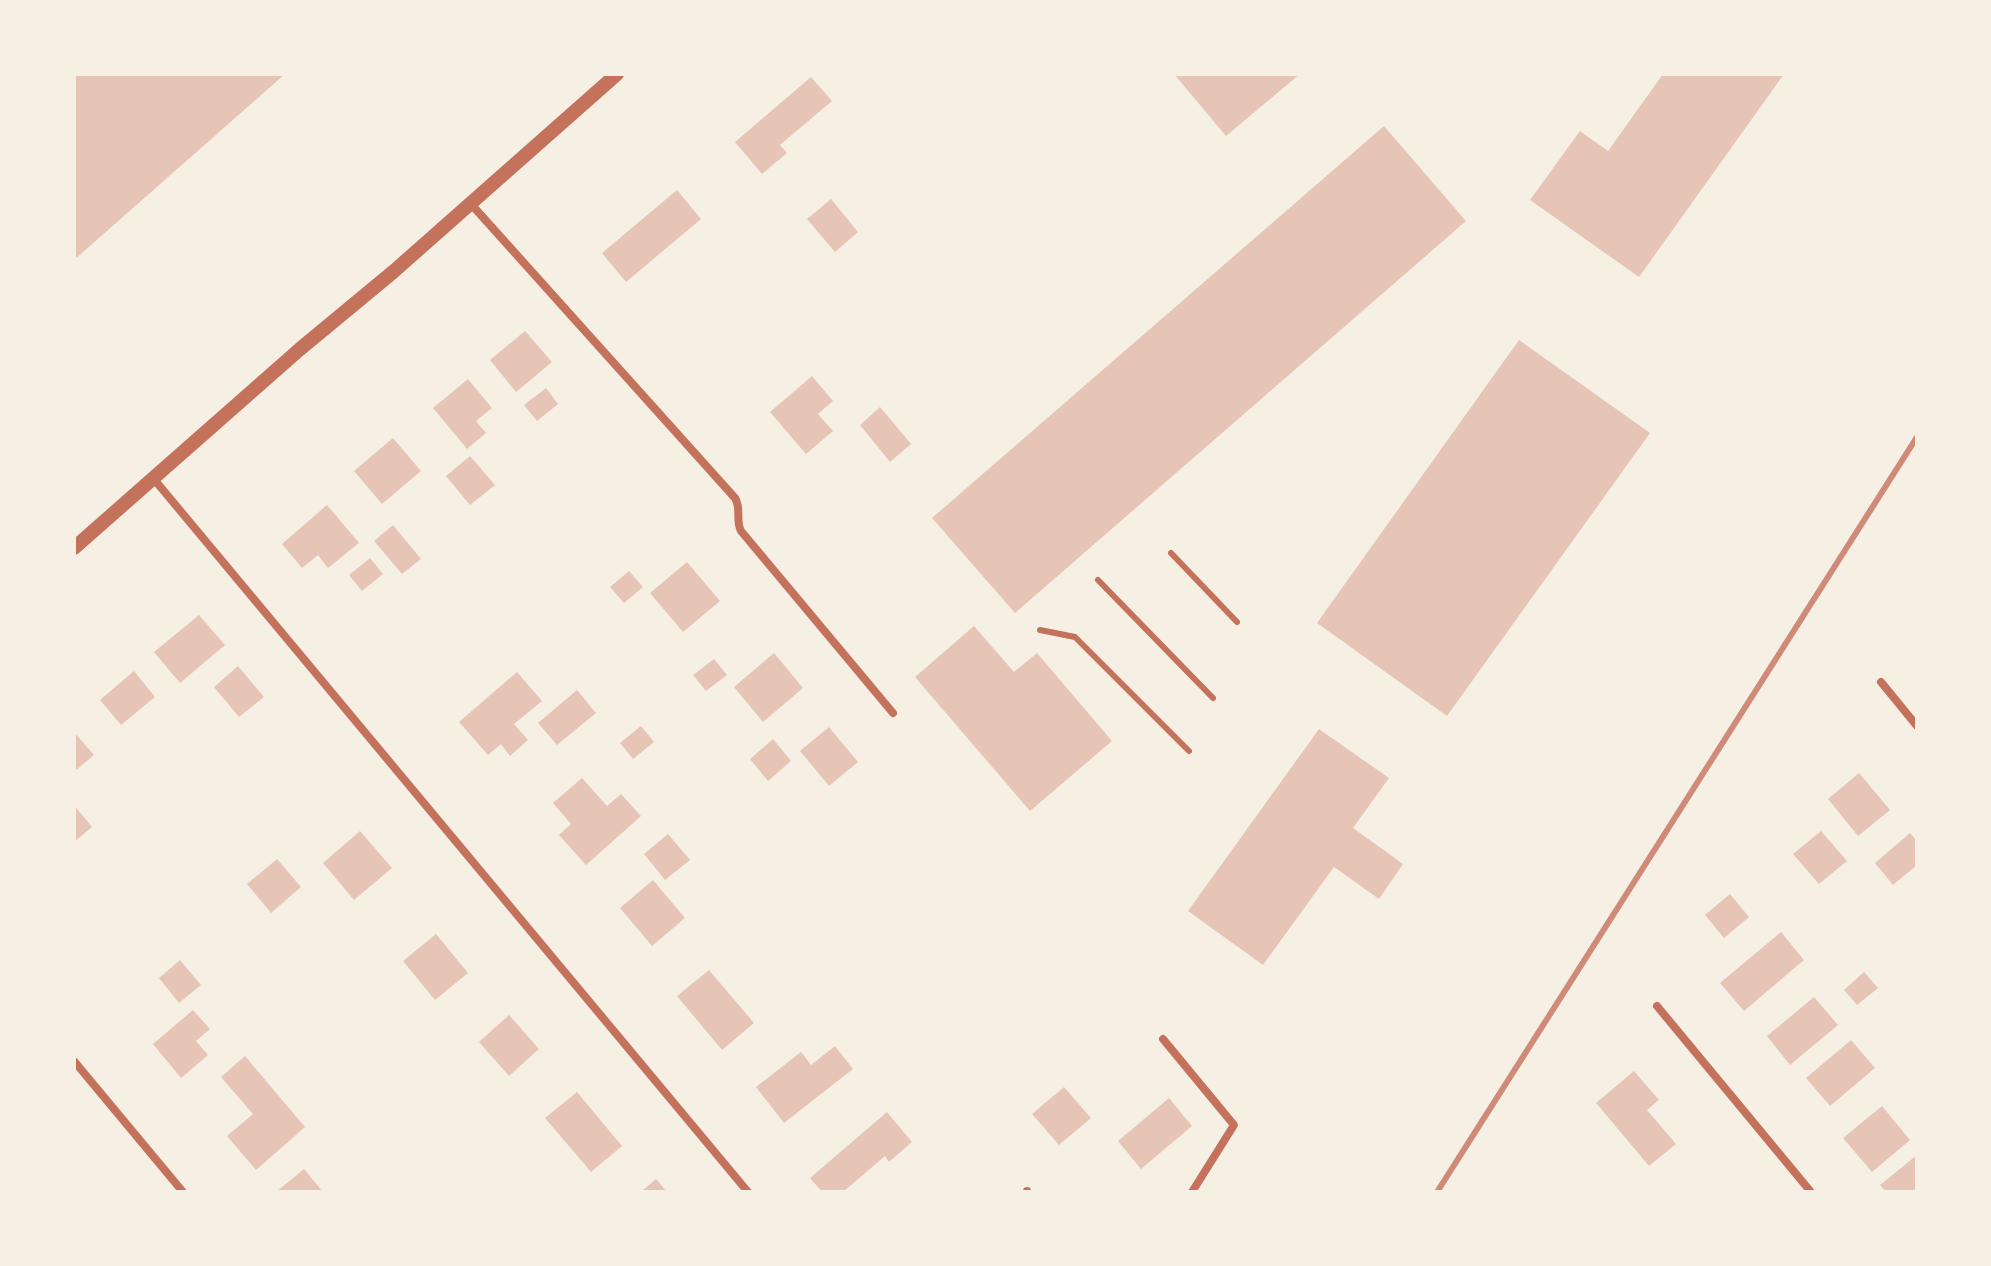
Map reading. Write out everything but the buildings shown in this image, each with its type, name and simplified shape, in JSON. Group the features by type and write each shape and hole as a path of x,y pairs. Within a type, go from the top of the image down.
{"street":[{"path":"74,548 617,74"},
{"path":"471,204 735,498 739,506 741,531 893,713"},
{"path":"153,478 748,1192"},
{"path":"1881,682 1917,726"},
{"path":"1657,1006 1811,1192"},
{"path":"1163,1039 1234,1125 1192,1192"},
{"path":"74,1061 183,1192"}],"lane":[{"path":"1171,553 1237,622"},
{"path":"1098,580 1213,698"},
{"path":"1040,630 1075,637 1189,751"}],"railway":[{"path":"1437,1192 1917,437"}]}
